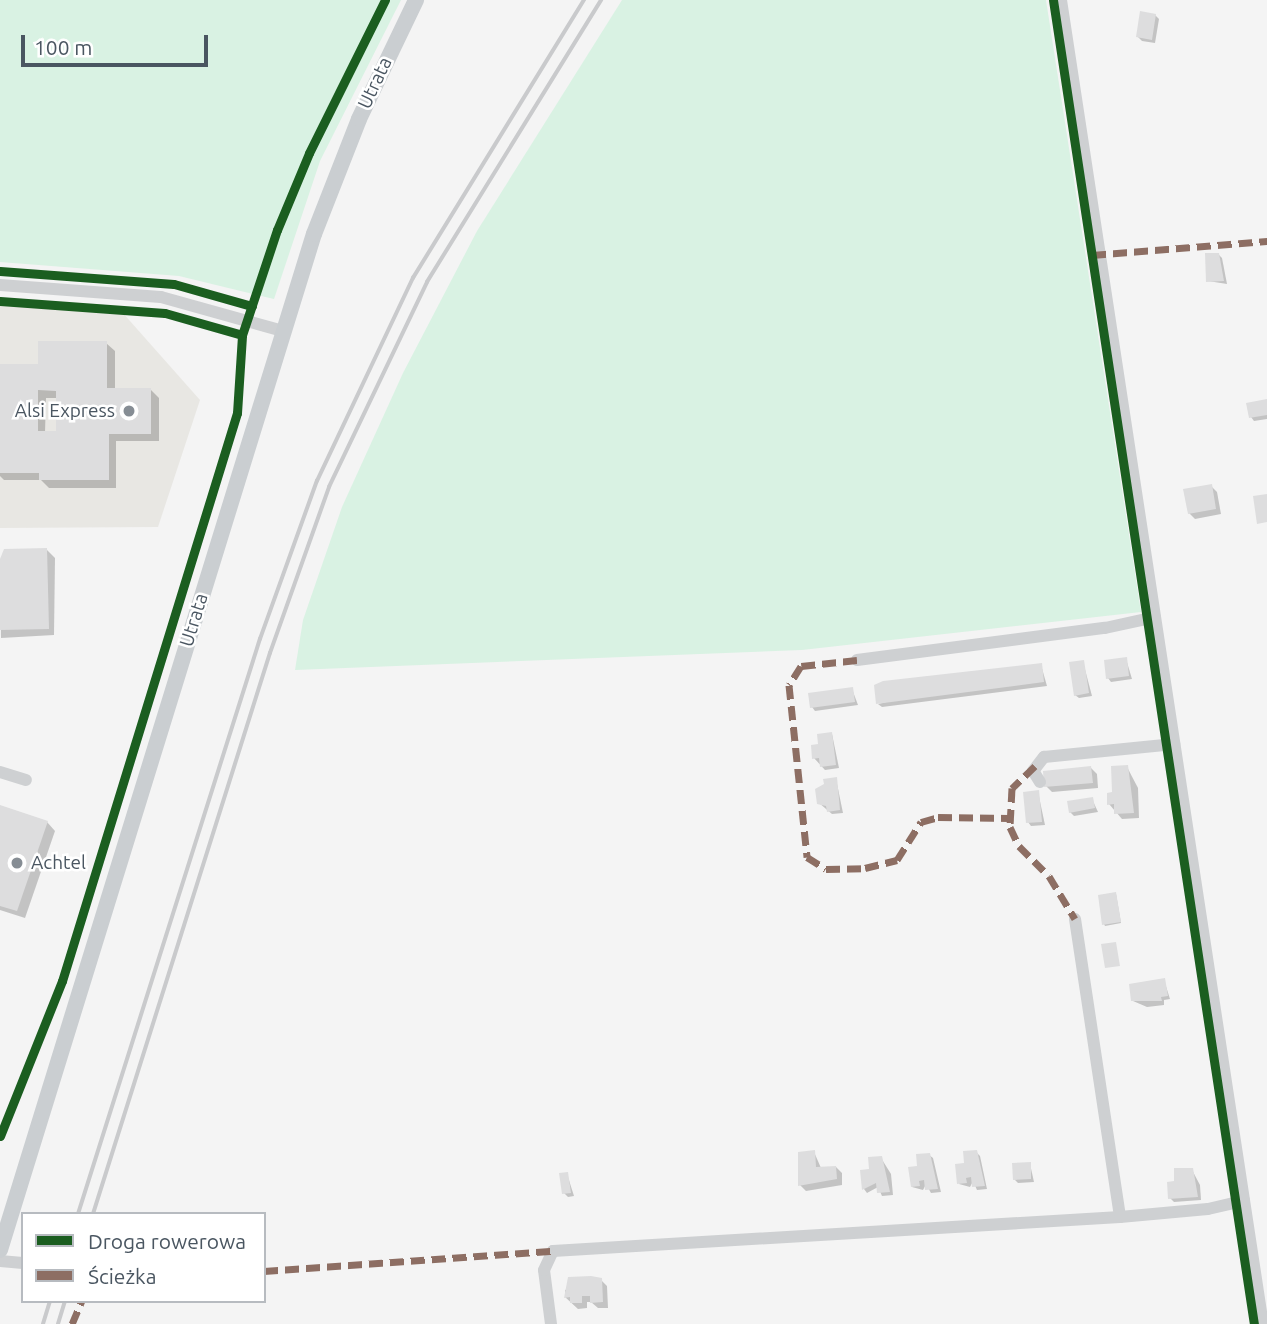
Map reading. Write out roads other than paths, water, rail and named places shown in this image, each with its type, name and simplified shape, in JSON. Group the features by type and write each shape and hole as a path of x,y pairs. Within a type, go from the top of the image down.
{"main road":[{"name":"Utrata","path":"0,1250 283,331 335,176 416,0"}],"street":[{"path":"1061,0 1263,1324"},
{"path":"0,285 161,298 283,331"},
{"path":"857,660 1105,628 1155,617"},
{"path":"1040,782 1033,771 1044,757 1174,744"},
{"path":"0,772 26,780"},
{"path":"1075,919 1120,1217"},
{"path":"551,1324 544,1270 553,1251 1120,1217 1208,1209 1244,1201"},
{"path":"0,1261 21,1263"}],"railway":[{"path":"79,1212 260,639 317,481 413,278 584,0"},
{"path":"94,1212 270,653 329,487 427,282 601,0"},
{"path":"43,1324 49,1303"},
{"path":"58,1324 64,1303"}],"place":[{"name":"Alsi Express","path":"129,411"},
{"name":"Achtel","path":"17,863"}]}
